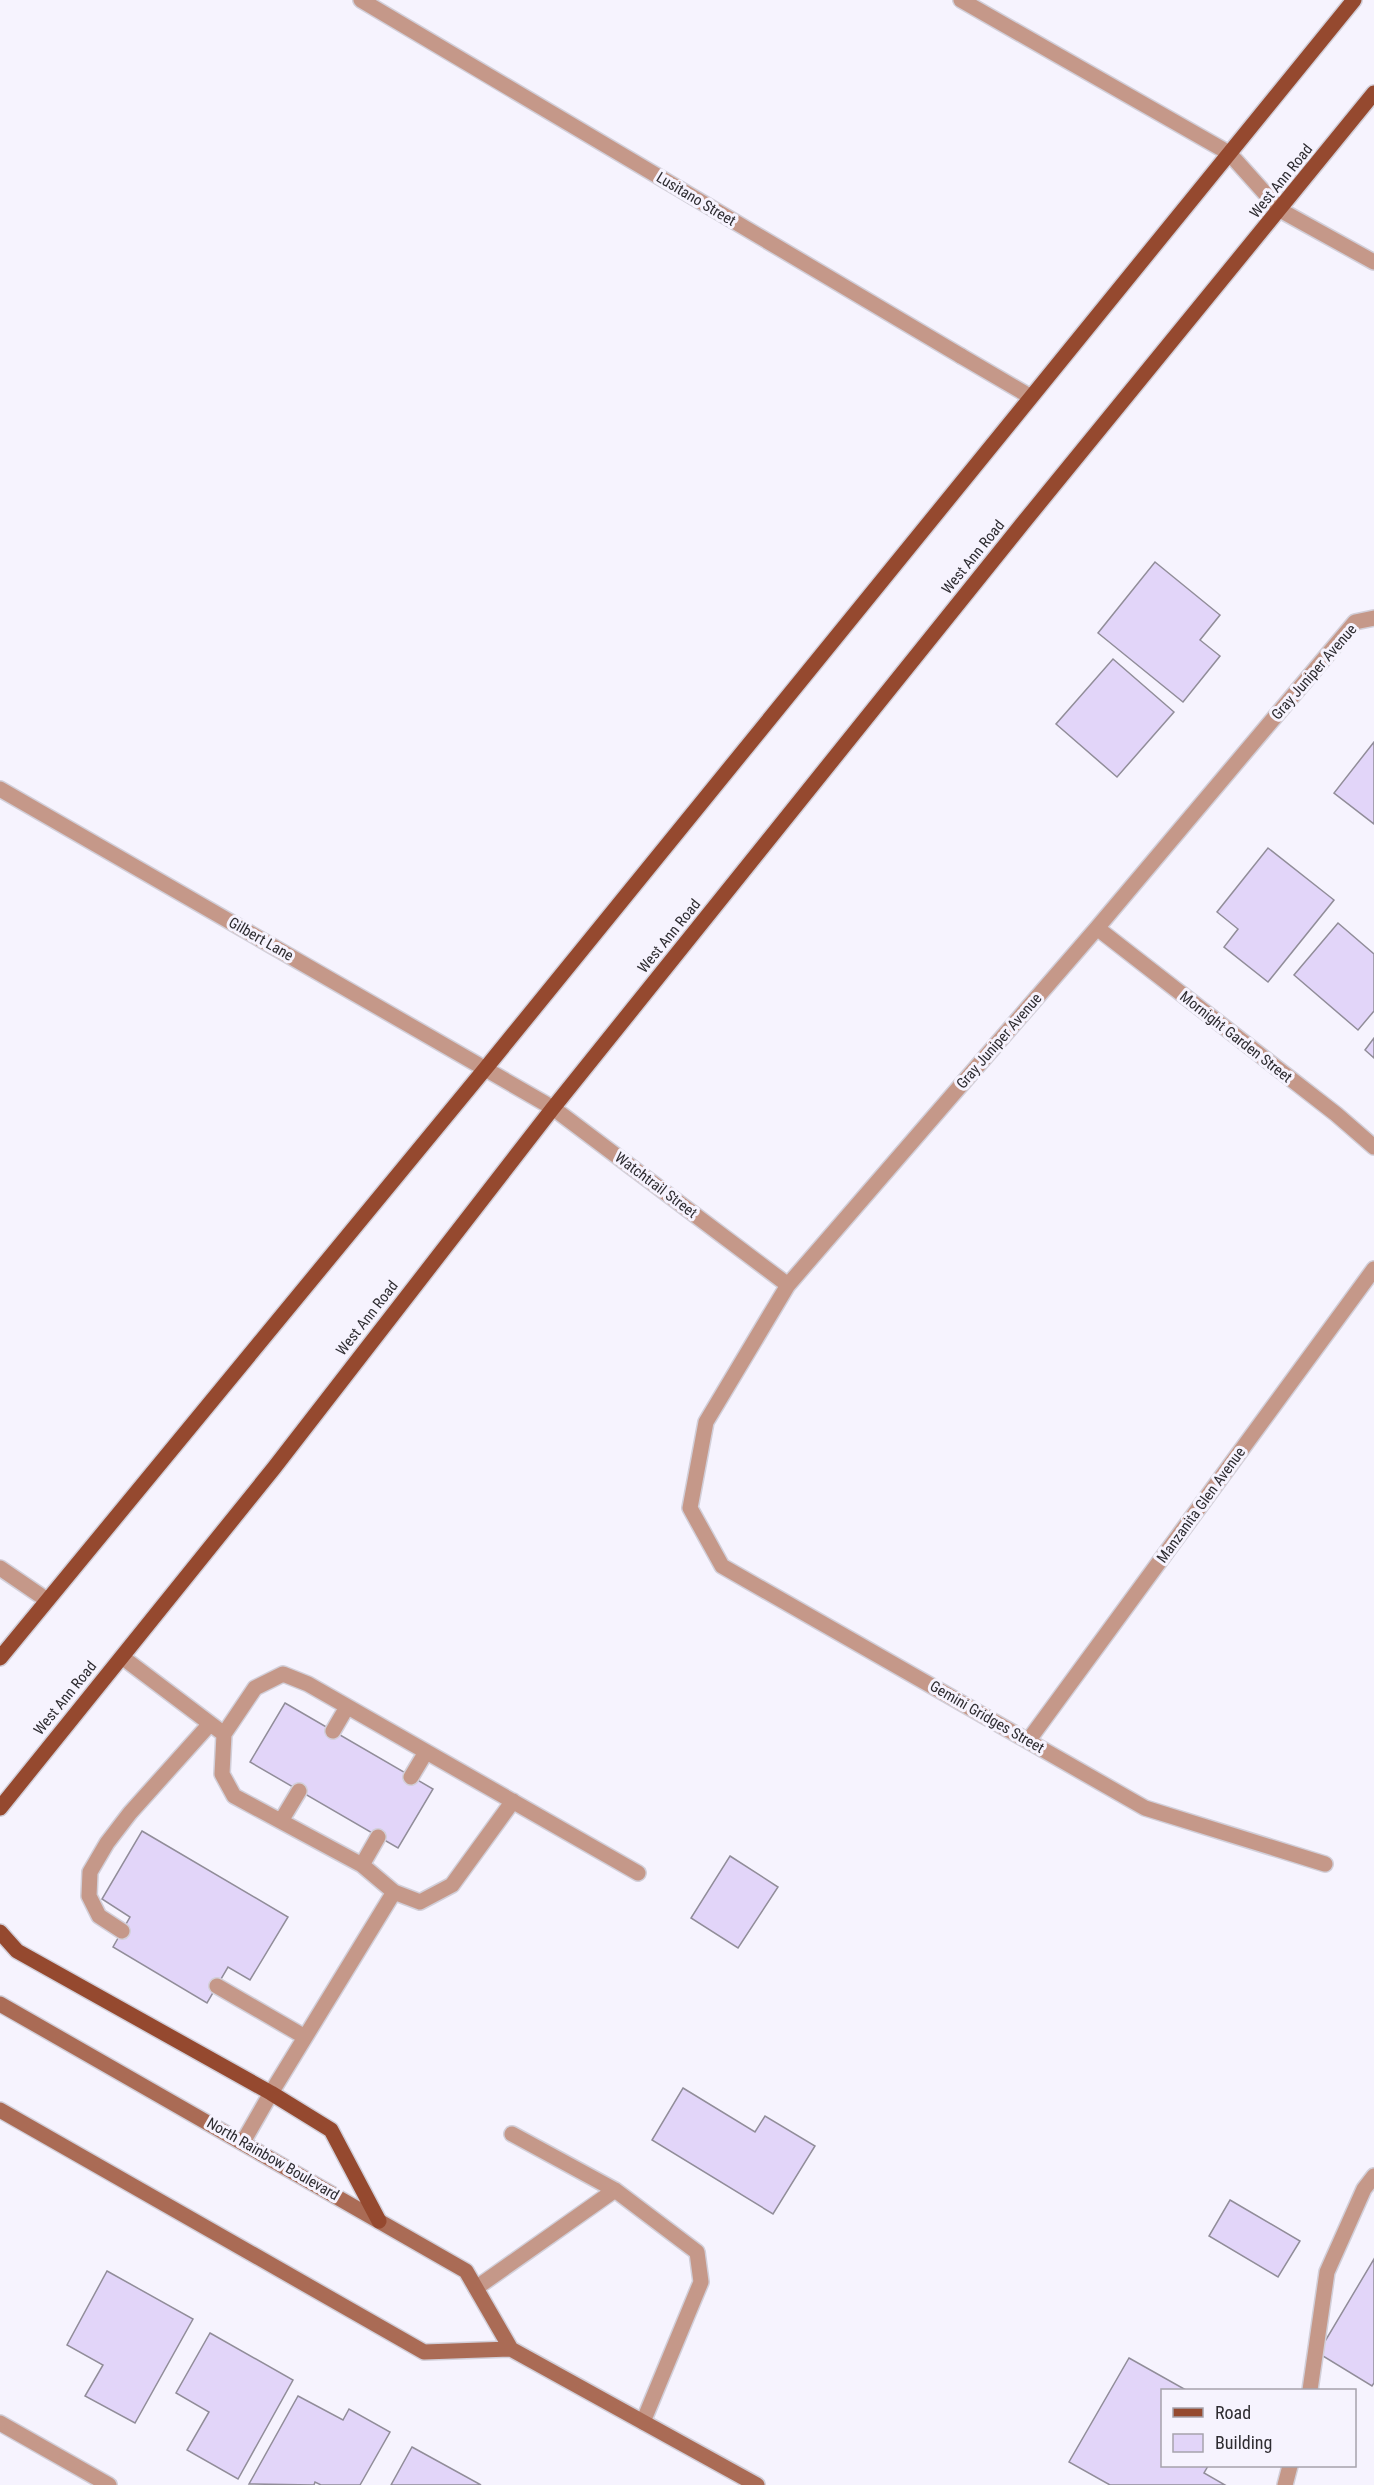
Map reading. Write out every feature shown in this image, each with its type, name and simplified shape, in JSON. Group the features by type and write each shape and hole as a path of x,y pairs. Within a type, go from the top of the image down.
{"main road":[{"path":"0,1658 485,1069 1354,0"},
{"name":"West Ann Road","path":"0,1808 274,1468 553,1108 1023,523 1374,93"},
{"path":"0,1932 17,1951 271,2093 331,2130 379,2221"},
{"name":"North Rainbow Boulevard","path":"0,2004 466,2271 511,2349"},
{"path":"0,2110 424,2352 511,2349 757,2485"}],"street":[{"name":"Lusitano Street","path":"361,0 1030,397"},
{"path":"961,0 1229,153 1280,210 1374,262"},
{"name":"Gray Juniper Avenue","path":"690,1508 706,1422 788,1285 1097,928 1355,622 1374,618"},
{"name":"Gilbert Lane","path":"0,789 521,1089"},
{"name":"Mornight Garden Street","path":"1097,928 1336,1114 1374,1147"},
{"name":"Watchtrail Street","path":"521,1089 553,1108 788,1285"},
{"name":"Manzanita Glen Avenue","path":"1028,1741 1374,1269"},
{"name":"Gemini Gridges Street","path":"690,1508 722,1566 1145,1808 1325,1864"},
{"path":"0,1568 47,1600"},
{"path":"122,1657 209,1725 224,1734"},
{"path":"513,1801 452,1885 420,1902 394,1892 362,1865 234,1796 222,1774 224,1734 255,1688 283,1674 308,1684 426,1752 513,1801 638,1873"},
{"path":"333,1731 348,1707"},
{"path":"122,1931 99,1916 89,1896 90,1872 107,1843 130,1813 209,1725"},
{"path":"411,1777 426,1752"},
{"path":"281,1821 299,1791"},
{"path":"362,1865 378,1837"},
{"path":"243,2142 394,1892"},
{"path":"217,1986 305,2037"},
{"path":"512,2134 615,2190 697,2252 701,2282 643,2422"},
{"path":"1310,2389 1327,2272 1364,2189 1374,2176"},
{"path":"476,2288 615,2190"},
{"path":"0,2423 109,2485"},
{"path":"1285,2485 1290,2467"}],"building":[{"path":"1155,562 1220,615 1200,640 1220,656 1183,702 1098,633"},
{"path":"1113,659 1174,712 1117,777 1056,724"},
{"path":"1374,742 1374,824 1334,793"},
{"path":"1268,848 1334,900 1268,982 1224,947 1238,929 1217,912"},
{"path":"1338,923 1374,954 1374,1011 1358,1030 1294,975"},
{"path":"1374,1038 1374,1058 1365,1050"},
{"path":"285,1703 433,1789 398,1848 250,1762"},
{"path":"142,1831 288,1917 250,1980 228,1967 207,2003 113,1947 130,1917 102,1899"},
{"path":"730,1856 778,1887 738,1948 691,1918"},
{"path":"683,2088 755,2132 765,2116 815,2146 773,2214 652,2140"},
{"path":"1230,2200 1300,2241 1278,2277 1209,2236"},
{"path":"1374,2259 1374,2383 1372,2386 1318,2353"},
{"path":"107,2271 193,2319 135,2423 85,2396 103,2365 67,2345"},
{"path":"210,2333 293,2380 238,2479 187,2450 209,2412 176,2393"},
{"path":"1129,2358 1184,2389 1161,2389 1161,2467 1207,2467 1204,2473 1225,2485 1110,2485 1069,2462"},
{"path":"298,2396 343,2420 349,2409 390,2432 360,2485 321,2485 315,2482 314,2485 249,2484"},
{"path":"412,2447 481,2485 391,2485"}]}
